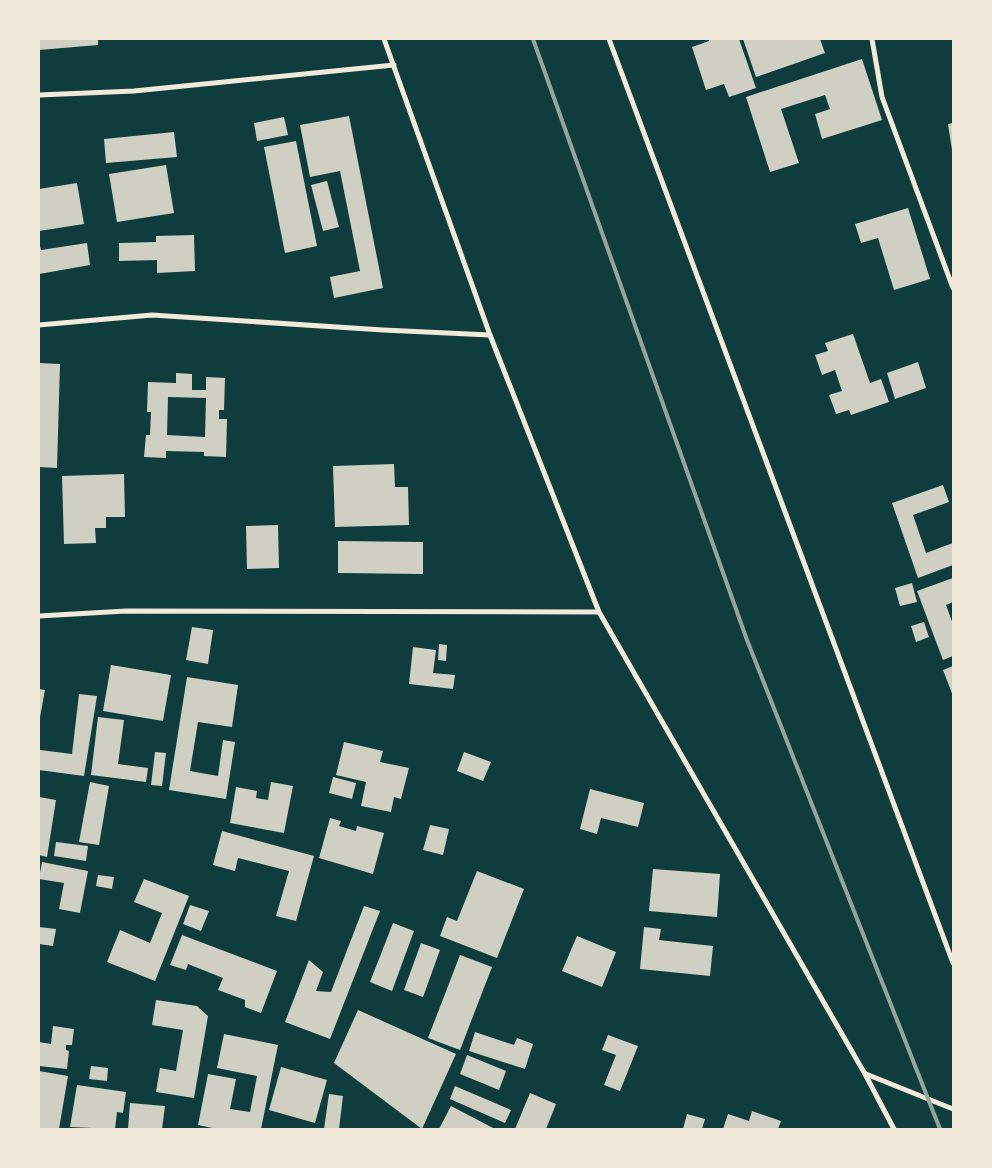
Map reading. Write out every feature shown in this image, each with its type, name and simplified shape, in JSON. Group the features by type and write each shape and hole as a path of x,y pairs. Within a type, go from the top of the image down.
{"street":[{"path":"384,39 490,334 599,612 865,1074 894,1129"},
{"path":"609,39 953,963"},
{"path":"872,39 882,96 953,288"},
{"path":"39,95 134,91 394,65"},
{"path":"946,269 953,268"},
{"path":"39,325 152,315 383,330 490,334"},
{"path":"39,616 126,611 599,612"},
{"path":"865,1074 953,1110"}],"building":[{"path":"39,39 98,39 98,45 39,50"},
{"path":"709,39 739,39 756,88 729,97 724,84 706,90 692,47 709,41"},
{"path":"743,39 820,39 825,53 756,77"},
{"path":"862,59 882,120 822,139 815,114 830,109 825,95 781,109 799,163 770,172 746,97"},
{"path":"349,116 383,288 334,298 330,277 360,271 340,171 310,177 300,125"},
{"path":"284,117 288,135 257,141 254,123"},
{"path":"953,123 953,150 952,150 948,124"},
{"path":"174,132 177,157 106,163 104,139"},
{"path":"296,141 317,246 285,253 264,147"},
{"path":"166,165 174,213 117,222 109,174"},
{"path":"327,181 339,227 323,231 311,185"},
{"path":"77,183 84,224 39,231 39,189"},
{"path":"908,208 930,279 894,290 878,238 861,243 855,224"},
{"path":"194,235 195,271 157,273 157,260 119,261 119,243 156,242 156,236"},
{"path":"39,243 41,250 87,243 90,265 39,274"},
{"path":"853,334 870,383 881,379 889,402 851,415 849,410 836,414 829,395 842,391 835,370 822,375 815,355 828,351 825,343"},
{"path":"918,362 926,388 895,399 887,373"},
{"path":"39,363 60,364 57,468 39,467"},
{"path":"176,373 192,374 192,390 206,390 206,377 225,378 224,410 219,410 219,419 227,419 226,457 204,456 204,452 166,451 166,458 144,457 146,435 150,435 151,412 147,412 148,382 176,383","holes":["168,397 206,398 205,437 167,435"]},
{"path":"394,464 395,487 408,487 409,525 335,527 333,466"},
{"path":"124,474 125,517 106,517 106,528 95,528 96,543 64,544 62,476"},
{"path":"943,485 949,502 913,515 926,553 953,543 953,565 918,578 892,503"},
{"path":"278,525 279,568 247,569 246,526"},
{"path":"338,541 423,542 423,574 338,573"},
{"path":"953,578 953,602 946,605 953,624 953,656 943,660 917,591"},
{"path":"912,583 917,602 900,606 895,588"},
{"path":"924,622 929,637 916,642 911,626"},
{"path":"192,627 213,630 208,664 186,660"},
{"path":"439,644 447,645 446,661 438,660"},
{"path":"413,647 436,650 433,673 455,675 453,689 409,684"},
{"path":"111,665 171,675 163,721 103,711"},
{"path":"953,666 953,696 943,670"},
{"path":"187,677 238,685 232,727 198,722 190,771 218,776 223,740 235,742 226,799 169,790"},
{"path":"39,689 45,690 40,717 39,717"},
{"path":"79,694 97,696 84,776 39,770 40,750 72,754"},
{"path":"98,717 124,720 118,764 148,768 146,782 91,775"},
{"path":"344,742 383,751 380,762 409,768 401,799 394,797 391,812 361,806 366,782 336,775"},
{"path":"155,752 166,753 162,786 151,785"},
{"path":"464,752 491,762 483,781 457,771"},
{"path":"333,777 356,783 352,799 329,793"},
{"path":"90,782 109,786 99,845 79,842"},
{"path":"271,782 293,786 284,833 230,823 236,787 257,791 256,798 268,800"},
{"path":"590,789 644,803 638,827 601,818 597,834 580,829"},
{"path":"39,797 56,800 47,857 39,855"},
{"path":"330,818 341,821 339,826 356,831 357,826 384,833 373,874 319,858"},
{"path":"430,825 449,829 443,855 423,850"},
{"path":"222,831 314,856 296,921 276,916 289,871 238,858 235,871 213,865"},
{"path":"56,842 88,846 86,861 54,856"},
{"path":"42,862 88,871 80,913 59,909 64,883 39,879"},
{"path":"653,869 720,874 717,917 649,911"},
{"path":"477,871 524,889 497,958 440,936 447,917 457,921"},
{"path":"98,875 114,877 112,889 96,886"},
{"path":"144,879 189,896 155,981 107,962 120,930 150,943 162,913 134,902"},
{"path":"190,905 209,911 201,931 183,924"},
{"path":"364,906 380,911 330,1039 285,1022 309,960 323,972 316,991 331,992"},
{"path":"393,923 414,931 392,991 370,982"},
{"path":"39,927 56,929 53,946 39,944"},
{"path":"644,927 661,929 659,940 713,946 710,976 640,969"},
{"path":"182,935 277,971 261,1013 245,1007 245,1000 218,990 223,978 188,964 186,970 170,965"},
{"path":"577,936 616,952 602,987 562,971"},
{"path":"421,943 440,950 423,997 404,990"},
{"path":"460,955 492,967 460,1050 428,1038"},
{"path":"156,1000 197,1006 208,1016 194,1098 156,1092 160,1068 176,1071 183,1030 152,1025"},
{"path":"358,1010 456,1054 422,1129 334,1063"},
{"path":"53,1026 74,1029 72,1045 66,1045 66,1050 69,1051 67,1069 39,1066 39,1042 51,1044"},
{"path":"475,1032 514,1045 517,1038 533,1044 525,1069 469,1051"},
{"path":"224,1034 278,1045 261,1129 217,1129 198,1125 208,1074 236,1079 230,1109 250,1112 257,1076 217,1068"},
{"path":"608,1035 638,1046 620,1091 604,1085 616,1055 602,1050"},
{"path":"467,1055 506,1071 499,1090 460,1074"},
{"path":"91,1066 108,1068 107,1081 89,1079"},
{"path":"281,1067 327,1080 315,1123 269,1110"},
{"path":"39,1071 68,1076 59,1129 39,1129"},
{"path":"77,1085 126,1092 123,1113 117,1112 115,1129 70,1127"},
{"path":"455,1086 511,1110 505,1123 450,1099"},
{"path":"530,1093 556,1104 546,1129 515,1129"},
{"path":"329,1094 343,1096 339,1129 324,1129"},
{"path":"130,1103 165,1106 162,1129 128,1129"},
{"path":"451,1106 495,1129 439,1129"},
{"path":"752,1111 781,1121 778,1129 723,1129 728,1114 749,1121"},
{"path":"687,1114 705,1119 702,1129 683,1129"}],"railway":[{"path":"533,39 747,640 940,1129"}]}
